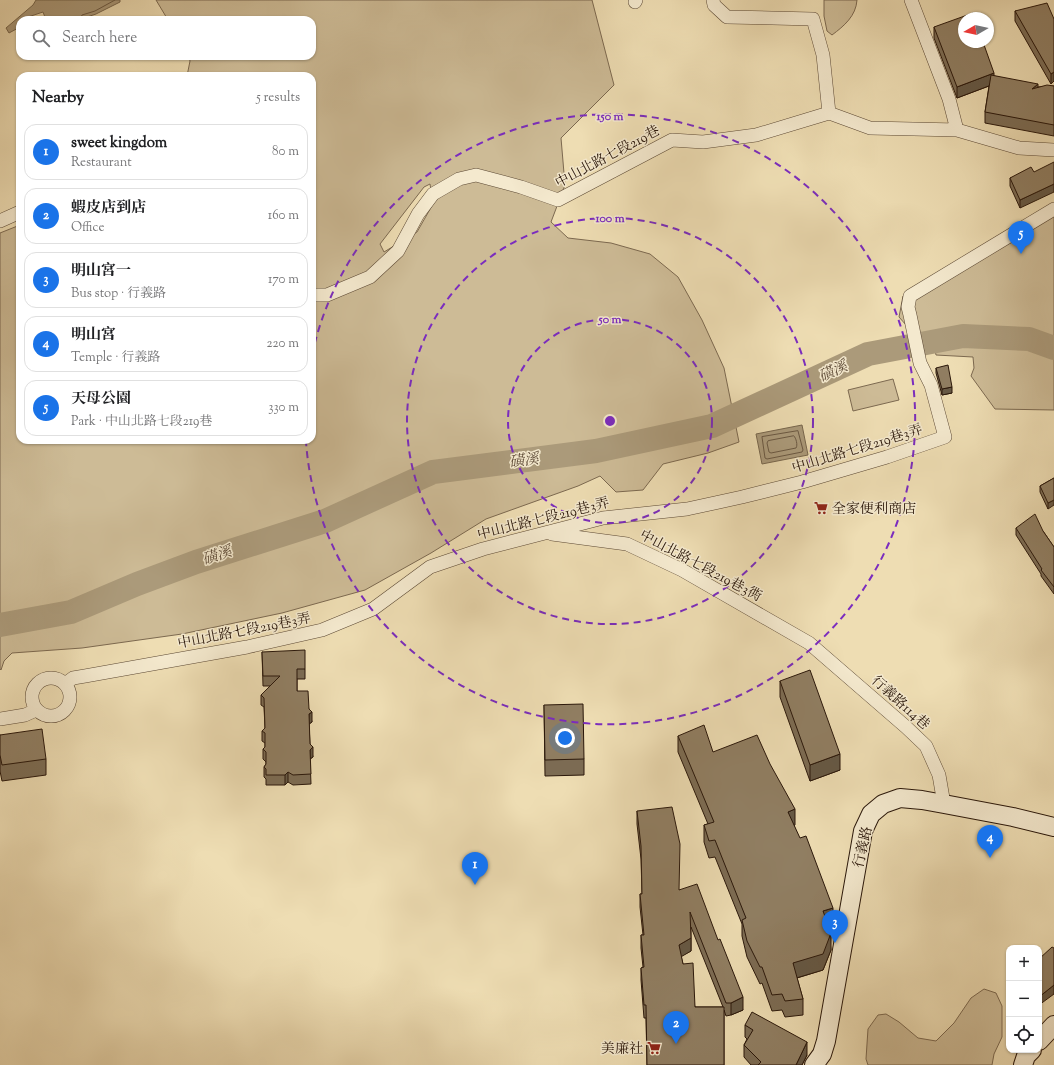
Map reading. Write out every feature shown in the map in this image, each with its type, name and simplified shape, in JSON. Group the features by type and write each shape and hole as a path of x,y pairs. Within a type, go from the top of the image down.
{"street":[{"path":"713,0 714,4 727,17 813,19 823,54 829,113 870,128 957,130 1019,148 1054,150"},
{"path":"911,0 949,99 957,130"},
{"name":"中山北路七段219巷","path":"316,295 327,295 370,277 398,251 418,214 433,194 458,179 476,175 521,187 558,200 672,140 703,142 756,135 829,113"},
{"name":"中山北路七段219巷3弄","path":"65,684 73,678 247,647 322,630 373,609 430,567 483,549 603,518 687,509 742,497 802,482 887,457 945,437 931,385 920,363 908,307 910,296 1054,209"},
{"path":"0,221 16,214"},
{"name":"中山北路七段219巷3衖","path":"546,533 627,544 682,570 809,643"},
{"name":"行義路114巷","path":"809,643 926,746 939,775 944,804"},
{"path":"70,696 65,684 60,680 46,678 35,685 31,698 36,710 42,714 48,716 61,714 66,709 75,686 85,676"},
{"path":"4,718 25,706 31,698"},
{"path":"4,718 25,714 36,710"},
{"name":"行義路","path":"814,1065 822,1054 826,1042 863,831 871,814 883,804 900,798 944,804 1013,817 1054,827"},
{"path":"1042,1038 1054,1025"},
{"path":"1023,1065 1026,1056 1029,1053"}],"shaded area":[{"path":"156,0 592,0 614,85 561,138 565,185 551,222 568,238 611,243 650,254 678,277 702,320 724,368 739,442 708,453 663,464 643,490 616,492 600,476 578,486 486,519 431,553 365,590 282,613 182,634 82,648 12,653 4,661 1,670 0,233 16,227 16,444 316,444 316,72 188,72 190,61 316,60 316,16 166,16","holes":["430,184 433,204 417,232 384,252 380,244 424,187"]},
{"path":"824,0 857,0 852,16 832,35 827,31 824,16"},
{"path":"1054,210 1054,410 995,409 971,376 974,368 973,357 936,355 932,336 913,331 899,317 903,296"},
{"path":"893,379 899,400 853,411 848,390"},
{"path":"984,989 996,993 1002,1006 1002,1037 994,1054 992,1065 868,1065 866,1059 868,1029 878,1015 886,1014 899,1022 918,1038 936,1041 954,1023 971,998"}],"water":[{"path":"36,0 120,0 120,2 90,16 44,16 43,12 31,16 20,16 33,5"},
{"path":"16,19 16,29 9,33 6,28"},
{"path":"802,425 808,455 762,464 756,434"}],"building":[{"path":"1047,3 1054,19 1054,72 1051,74 1015,11"},
{"path":"958,18 958,48 985,48 994,73 957,87 934,27"},
{"path":"991,75 1038,84 1032,89 1047,85 1054,86 1054,125 985,112"},
{"path":"1054,162 1054,184 1020,200 1010,178 1031,167 1034,172"},
{"path":"948,365 952,387 942,389 936,368"},
{"path":"1054,478 1054,500 1048,503 1040,486"},
{"path":"1035,514 1043,531 1054,547 1054,587 1041,570 1042,569 1016,528"},
{"path":"305,650 305,669 297,669 297,691 308,691 309,709 312,712 309,714 310,744 313,747 310,750 311,774 293,775 288,772 285,775 266,775 266,769 264,767 266,764 266,752 263,749 265,747 265,733 262,731 265,728 264,698 261,695 280,676 263,676 262,652"},
{"path":"810,670 840,754 810,765 780,681"},
{"path":"583,704 584,759 545,760 544,705"},
{"path":"704,725 713,752 757,735 770,764 795,809 788,812 800,838 806,836 833,908 823,911 831,933 823,954 793,963 803,999 785,1001 782,994 772,995 762,967 760,967 747,941 742,920 746,918 715,840 709,841 704,825 714,822 678,736"},
{"path":"42,729 46,759 2,765 0,755 0,735"},
{"path":"672,807 680,844 679,890 697,884 718,940 720,939 743,997 731,1003 726,1003 690,912 691,938 679,945 683,964 693,963 695,1007 724,1007 724,1065 647,1065 646,1005 644,1005 641,968 644,967 641,935 644,935 640,894 642,894 641,846 637,811"},
{"path":"1052,947 1054,948 1054,985 1042,995 1042,981 1042,956"},
{"path":"752,1012 807,1042 796,1065 758,1065 761,1062 744,1045 753,1030 745,1025"}],"waterway":[{"name":"磺溪","path":"0,625 71,612 137,584 196,562 325,521 433,472 596,451 712,426 868,354 963,336 1029,339 1054,348"}],"place":[{"name":"天母公園","path":"1021,254"},
{"name":"全家便利商店","path":"821,508"},
{"name":"明山宮","path":"990,858"},
{"name":"sweet kingdom","path":"475,885"},
{"name":"明山宮一","path":"835,943"},
{"name":"蝦皮店到店","path":"676,1044"},
{"name":"美廉社","path":"654,1048"}]}
